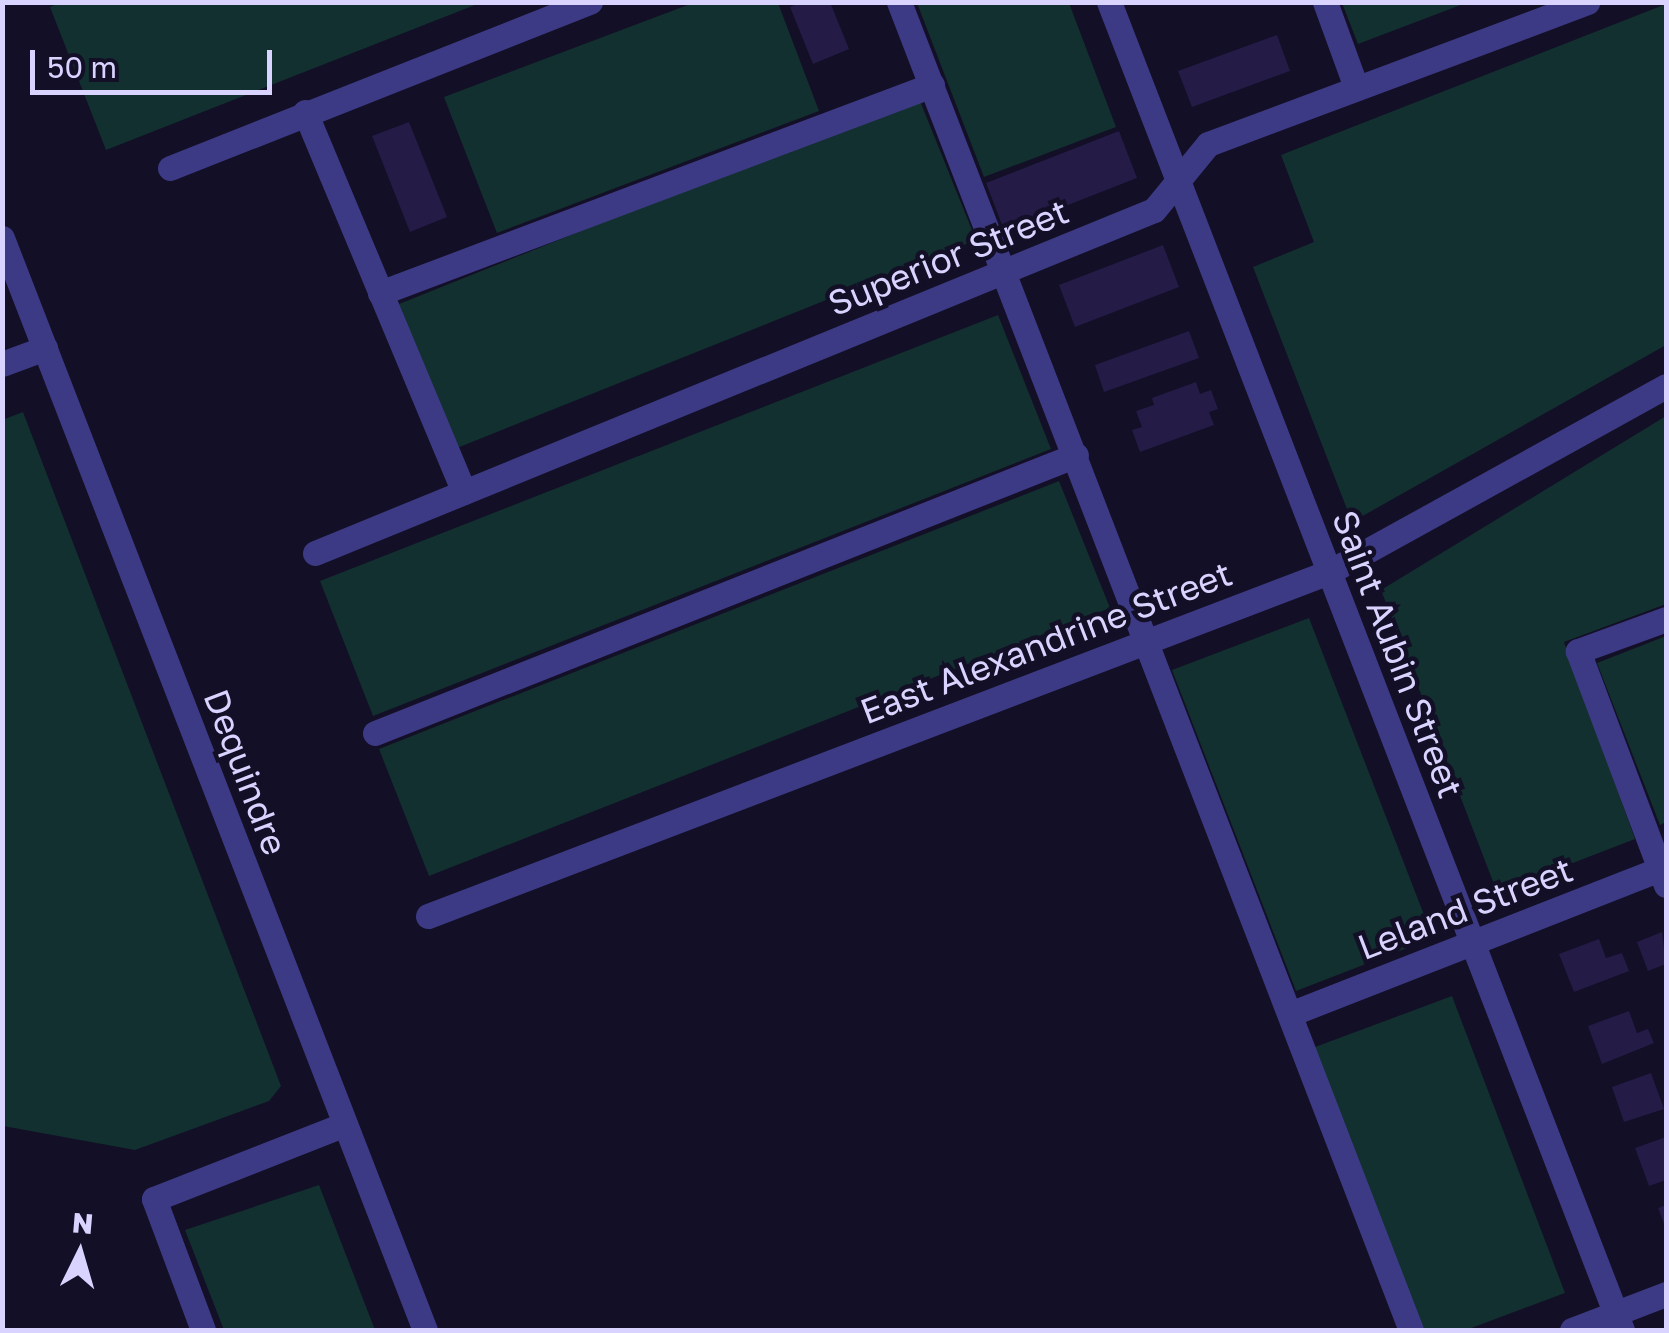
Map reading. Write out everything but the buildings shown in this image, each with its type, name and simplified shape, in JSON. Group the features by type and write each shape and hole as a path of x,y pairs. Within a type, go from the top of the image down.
{"street":[{"path":"170,168 590,2"},
{"path":"900,2 1411,1330"},
{"name":"Saint Aubin Street","path":"1109,2 1619,1322"},
{"path":"1325,2 1356,87"},
{"name":"Superior Street","path":"314,553 1154,210 1208,144 1587,2"},
{"path":"380,293 932,85"},
{"path":"305,112 464,492"},
{"name":"Dequindre","path":"2,238 426,1330"},
{"path":"2,364 45,348"},
{"name":"East Alexandrine Street","path":"428,916 1328,572 1666,386"},
{"path":"375,734 1076,455"},
{"path":"1665,874 1578,651 1666,619"},
{"name":"Leland Street","path":"1290,1014 1665,874"},
{"path":"203,1330 154,1200 345,1124"},
{"path":"1572,1330 1619,1322 1666,1294"}],"green space":[{"path":"62,2 480,3 106,150 50,7"},
{"path":"693,3 778,3 819,111 497,233 444,97"},
{"path":"917,3 1069,3 1116,127 984,177"},
{"path":"1342,3 1466,3 1358,44"},
{"path":"1666,4 1666,345 1352,522 1253,267 1314,242 1281,155"},
{"path":"918,96 976,240 457,448 399,304"},
{"path":"998,315 1051,449 373,716 320,581"},
{"path":"23,412 281,1086 269,1101 135,1150 3,1126 2,420"},
{"path":"1666,416 1666,604 1564,642 1635,839 1497,892 1381,590"},
{"path":"1059,481 1110,608 429,876 379,749"},
{"path":"1309,618 1433,938 1296,991 1172,670"},
{"path":"1666,636 1666,822 1660,825 1597,663"},
{"path":"1452,996 1565,1293 1466,1330 1422,1330 1315,1047"},
{"path":"319,1185 375,1330 224,1330 185,1230"}]}
